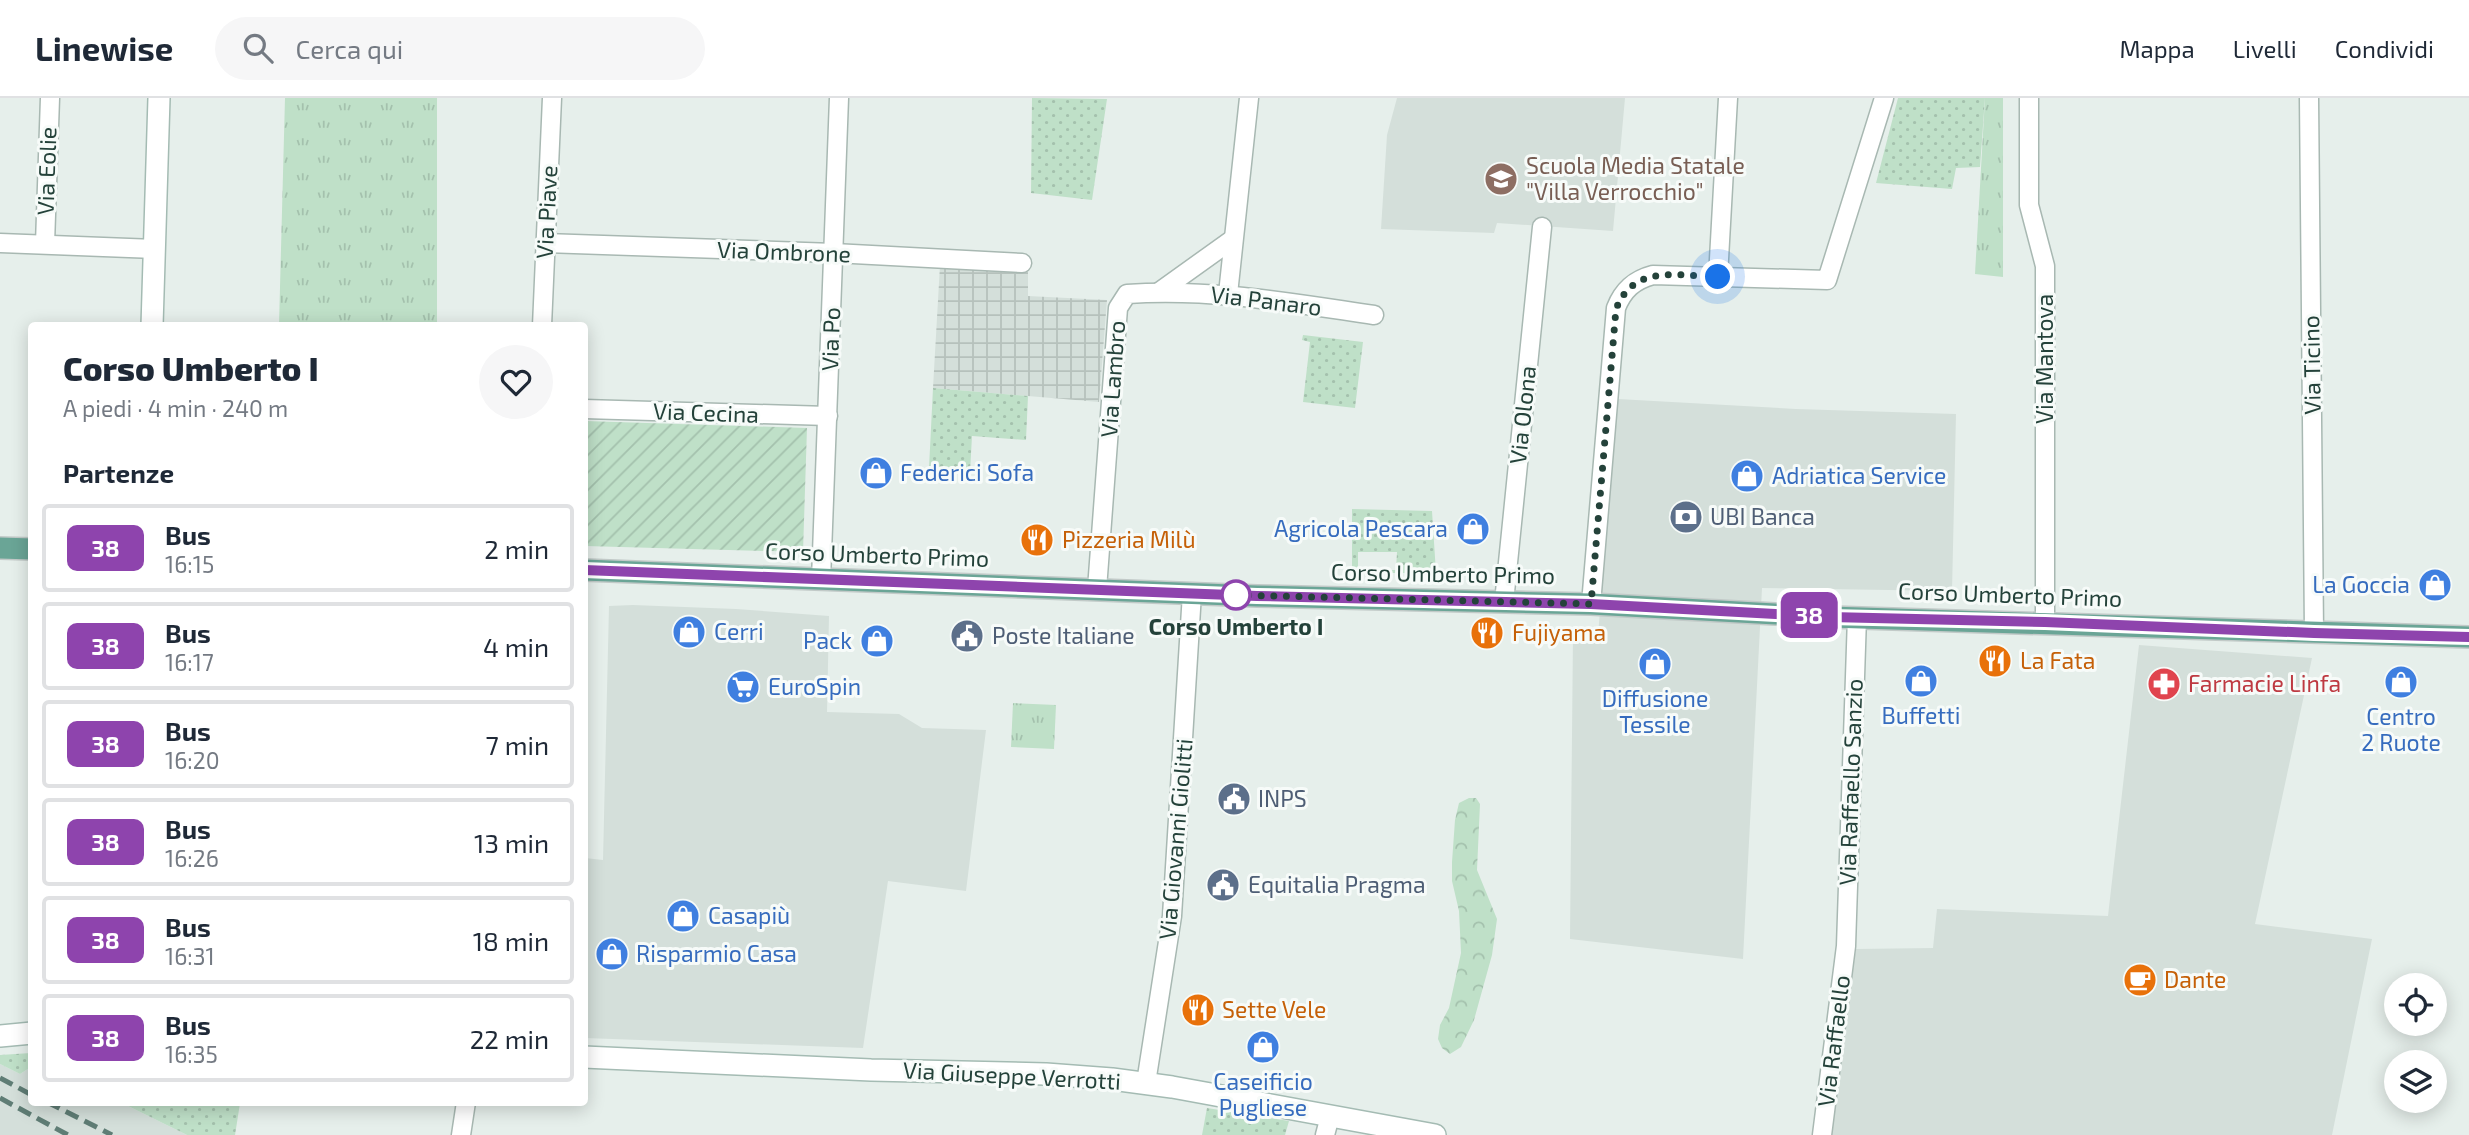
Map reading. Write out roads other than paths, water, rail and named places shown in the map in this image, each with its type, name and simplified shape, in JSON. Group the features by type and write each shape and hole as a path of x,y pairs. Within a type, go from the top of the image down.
{"main road":[{"path":"0,548 28,549"},
{"name":"Corso Umberto Primo","path":"588,570 2469,637"}],"street":[{"name":"Via Eolie","path":"45,244 50,98"},
{"path":"152,322 159,98"},
{"name":"Via Piave","path":"542,322 552,98"},
{"name":"Via Po","path":"821,580 839,98"},
{"path":"1228,294 1249,98"},
{"path":"1718,277 1728,98"},
{"path":"1591,604 1616,309 1622,295 1642,278 1653,275 1827,280 1885,98"},
{"name":"Via Mantova","path":"2029,98 2029,205 2045,265 2045,622"},
{"name":"Via Ticino","path":"2309,98 2314,633"},
{"name":"Via Olona","path":"1504,602 1542,227"},
{"name":"Via Lambro","path":"1097,589 1118,308 1127,294 1159,292 1233,239"},
{"path":"0,243 156,249"},
{"name":"Via Ombrone","path":"545,243 835,253 1022,263"},
{"name":"Via Panaro","path":"1159,292 1228,294 1374,315"},
{"name":"Via Cecina","path":"588,409 828,416"},
{"name":"Via Giovanni Giolitti","path":"1146,1083 1172,916 1192,593"},
{"name":"Via Raffaello Sanzio","path":"1846,946 1857,617"},
{"name":"Via Raffaello","path":"1822,1135 1846,946"},
{"path":"0,1037 28,1034"},
{"name":"Via Giuseppe Verrotti","path":"588,1057 871,1070 1046,1074 1146,1083 1327,1125 1435,1135"},
{"path":"461,1135 465,1106"}],"railway":[{"path":"0,1078 28,1093"},
{"path":"0,1098 68,1135"},
{"path":"55,1106 112,1135"}],"place":[{"name":"Scuola Media Statale \"Villa Verrocchio\"","path":"1501,179"},
{"name":"Federici Sofa","path":"876,473"},
{"name":"Adriatica Service","path":"1747,476"},
{"name":"UBI Banca","path":"1686,517"},
{"name":"Agricola Pescara","path":"1473,529"},
{"name":"Pizzeria Milù","path":"1037,540"},
{"name":"La Goccia","path":"2435,585"},
{"name":"Corso Umberto I","path":"1236,595"},
{"name":"Cerri","path":"689,632"},
{"name":"Fujiyama","path":"1487,633"},
{"name":"Poste Italiane","path":"967,636"},
{"name":"Pack","path":"877,641"},
{"name":"La Fata","path":"1995,661"},
{"name":"Diffusione Tessile","path":"1655,664"},
{"name":"Buffetti","path":"1921,681"},
{"name":"Centro 2 Ruote","path":"2401,682"},
{"name":"Farmacie Linfa","path":"2164,684"},
{"name":"EuroSpin","path":"743,687"},
{"name":"INPS","path":"1234,799"},
{"name":"Equitalia Pragma","path":"1223,885"},
{"name":"Casapiù","path":"683,916"},
{"name":"Risparmio Casa","path":"612,954"},
{"name":"Dante","path":"2140,980"},
{"name":"Sette Vele","path":"1198,1010"},
{"name":"Caseificio Pugliese","path":"1263,1047"}]}
